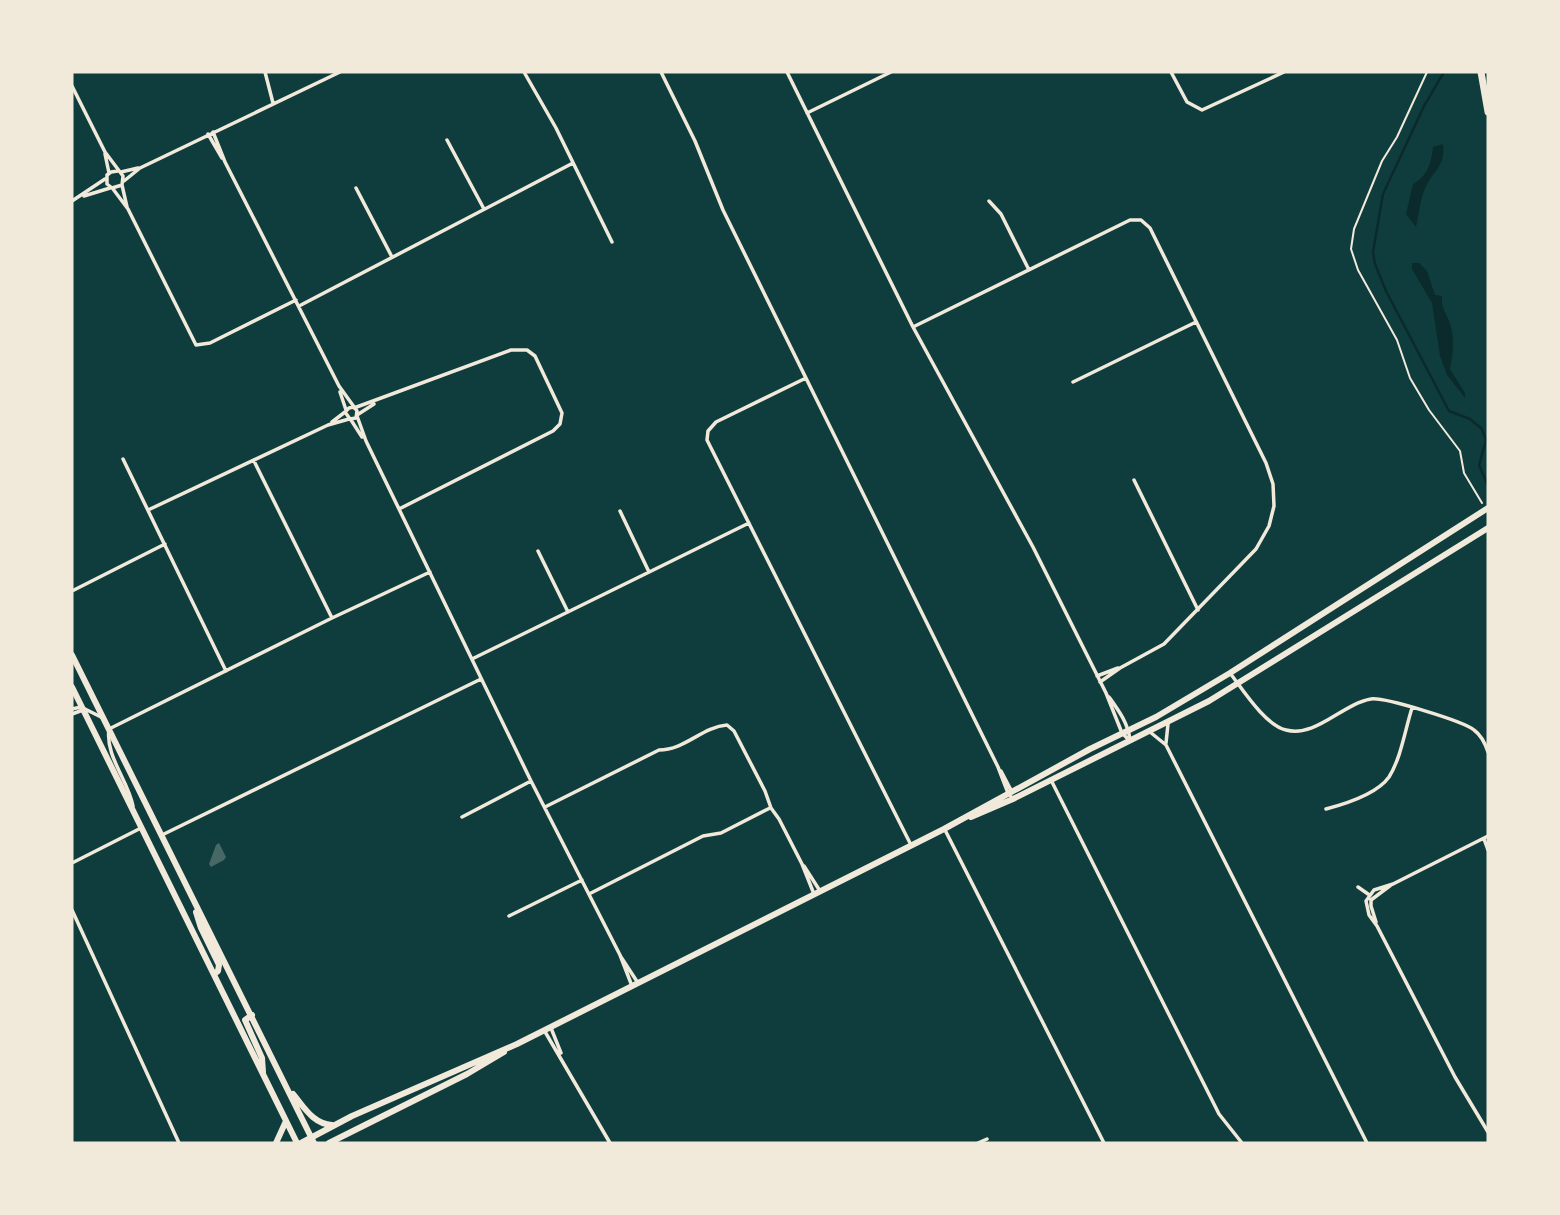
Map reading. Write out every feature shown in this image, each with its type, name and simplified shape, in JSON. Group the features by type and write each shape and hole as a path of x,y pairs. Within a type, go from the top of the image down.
{"highway":[{"path":"1483,72 1488,82"},
{"path":"1483,72 1488,113"}],"main road":[{"path":"944,829 1156,717 1230,673 1488,508"},
{"path":"72,687 299,1143 313,1140 334,1125 517,1044 911,845 1168,724 1239,684 1485,530"},
{"path":"72,654 313,1140"},
{"path":"193,900 201,928 219,965 219,971 214,974"},
{"path":"251,1015 245,1020 262,1058 263,1074"},
{"path":"329,1143 467,1074 517,1044"},
{"path":"286,1085 310,1116 318,1122 334,1125"},
{"path":"276,1143 286,1121"}],"street":[{"path":"265,72 273,103"},
{"path":"82,196 113,188 140,168 341,72"},
{"path":"524,72 612,242"},
{"path":"661,72 695,141 719,202 1013,799"},
{"path":"787,72 913,327 1029,540 1130,742"},
{"path":"807,113 891,72"},
{"path":"1171,72 1187,102 1202,110 1284,72"},
{"path":"72,86 104,152 119,172 128,209"},
{"path":"211,133 339,386 357,415 366,442 398,509 531,781 635,985"},
{"path":"447,140 484,210"},
{"path":"72,201 106,179 109,173 104,152"},
{"path":"299,306 573,163"},
{"path":"109,173 140,168"},
{"path":"106,179 128,209 196,345 210,343 296,300"},
{"path":"356,188 392,257"},
{"path":"989,201 1001,214 1029,270"},
{"path":"913,327 1126,222 1138,219 1150,228 1269,469 1275,499 1272,520 1256,549 1160,648 1097,676"},
{"path":"1073,383 1196,321"},
{"path":"328,425 353,408 512,350 527,351 535,356 562,413 560,424 553,431 398,509"},
{"path":"806,379 716,422 708,431 709,444 911,845"},
{"path":"339,386 349,419 366,442"},
{"path":"148,510 328,425 349,419 379,400"},
{"path":"123,459 226,671"},
{"path":"254,461 332,618"},
{"path":"1134,480 1198,610"},
{"path":"620,511 649,572"},
{"path":"472,659 750,523"},
{"path":"72,591 165,544"},
{"path":"538,551 568,612"},
{"path":"135,815 130,790 109,748 109,729 430,572"},
{"path":"1100,682 1120,668"},
{"path":"1230,673 1273,724 1292,731 1306,729 1371,699 1383,700 1469,727 1481,738 1488,752"},
{"path":"161,836 481,679"},
{"path":"1106,693 1126,731"},
{"path":"72,712 82,708 103,718"},
{"path":"1326,809 1377,788 1387,780 1412,708"},
{"path":"1166,745 1168,724"},
{"path":"545,807 659,750 677,748 727,725 734,731 771,808 817,893"},
{"path":"1150,732 1166,745 1367,1143"},
{"path":"1048,772 1219,1114 1242,1143"},
{"path":"462,817 531,781"},
{"path":"589,894 703,836 721,833 771,808"},
{"path":"72,863 141,828"},
{"path":"944,829 1104,1143"},
{"path":"1371,896 1486,837 1488,850"},
{"path":"509,916 582,880"},
{"path":"1358,887 1371,896"},
{"path":"1371,896 1377,926 1455,1077 1488,1132"},
{"path":"72,910 179,1143"},
{"path":"620,955 635,985"},
{"path":"547,1029 610,1143"},
{"path":"978,1143 987,1139"}],"path":[{"path":"1427,72 1397,137 1382,160 1354,229 1351,249 1358,270 1397,340 1410,377 1429,410 1460,450 1464,473 1477,495"}],"water":[{"path":"1443,144 1443,158 1423,193 1416,227 1406,214 1413,184 1428,168 1433,147"},
{"path":"1412,263 1419,263 1427,271 1435,295 1442,296 1453,335 1450,369 1465,393 1465,398 1447,375 1440,356 1432,303 1412,269"}],"building":[{"path":"219,843 226,857 211,867 209,864"}],"waterway":[{"path":"1444,72 1424,106 1383,194 1373,252 1386,291 1449,411 1470,419 1482,429 1486,440 1479,465 1488,486"}]}
